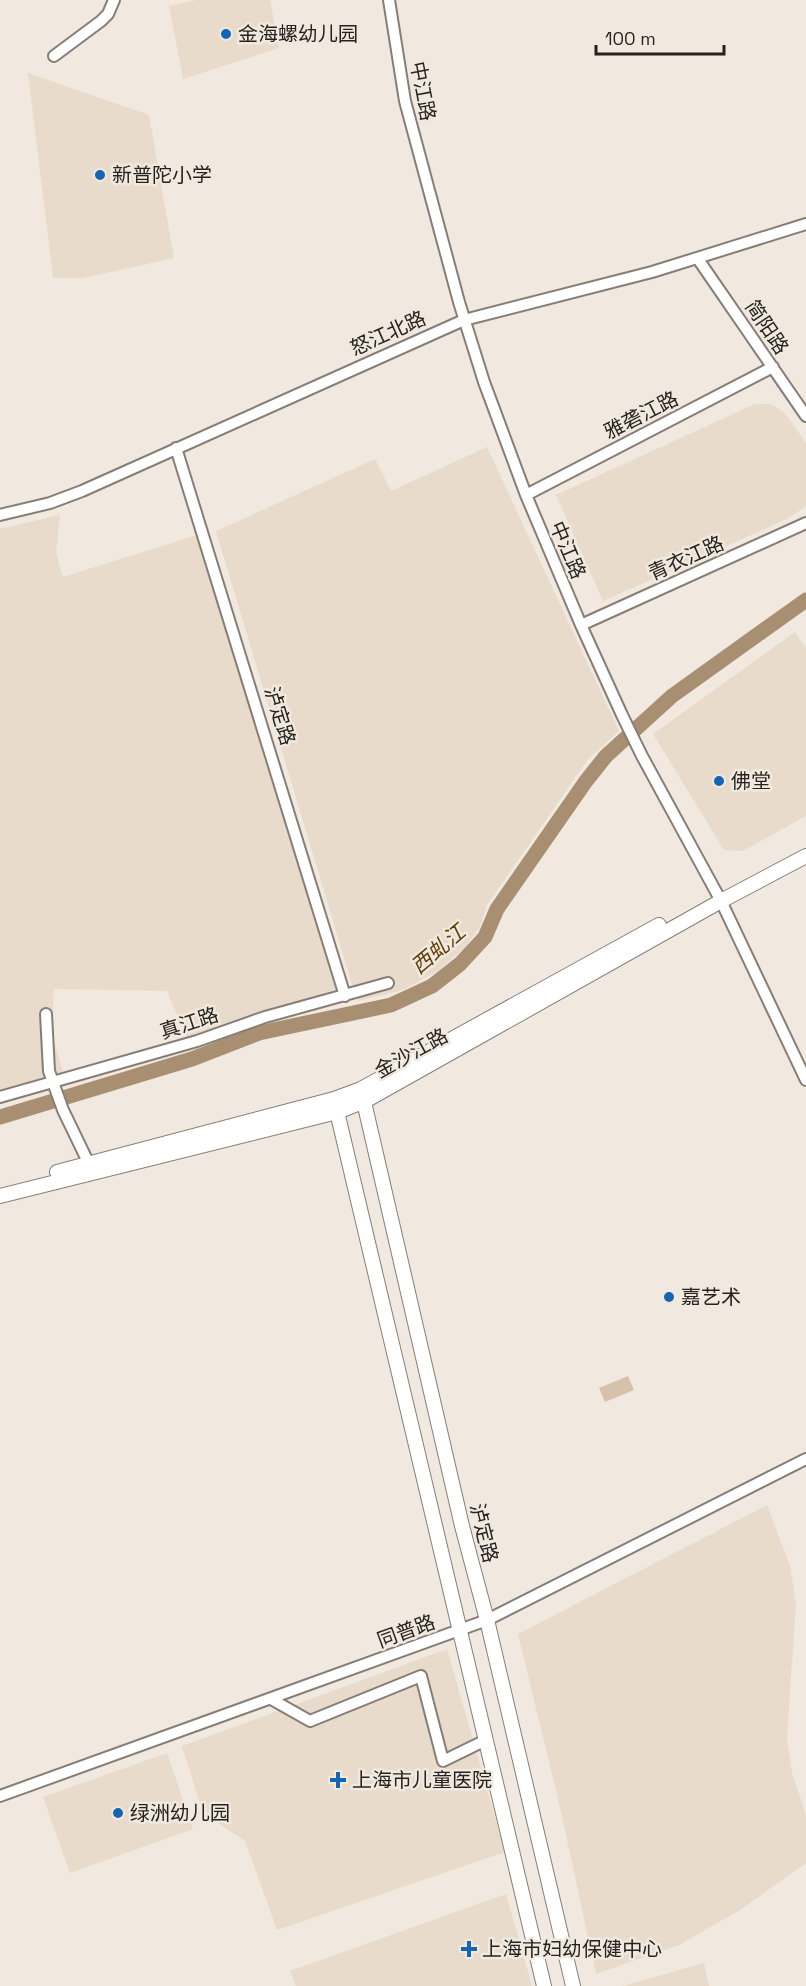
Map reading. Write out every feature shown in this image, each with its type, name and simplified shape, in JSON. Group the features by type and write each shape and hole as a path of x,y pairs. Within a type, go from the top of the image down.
{"main road":[{"name":"金沙江路","path":"0,1196 336,1105 363,1095 719,897 806,846"},
{"name":"金沙江路","path":"719,897 806,855"},
{"name":"泸定路","path":"363,1095 462,1526 573,1986"},
{"name":"金沙江路","path":"0,1187 336,1105"},
{"path":"336,1105 544,1986"}],"street":[{"path":"54,56 101,21 108,14 114,0"},
{"name":"中江路","path":"389,0 405,101 464,320 526,495 622,716 719,897 806,1080"},
{"name":"怒江北路","path":"0,515 28,509 67,496 464,320 698,259 806,224"},
{"name":"简阳路","path":"698,259 806,416"},
{"name":"雅砻江路","path":"526,495 773,368"},
{"name":"泸定路","path":"176,448 345,996"},
{"name":"青衣江路","path":"581,625 806,523"},
{"name":"真江路","path":"0,1097 197,1041 265,1017 388,983"},
{"path":"46,1014 48,1071 63,1110 89,1164"},
{"name":"同普路","path":"0,1796 460,1631 806,1458"},
{"path":"271,1699 310,1721 421,1676 443,1761 486,1740"}],"shaded area":[{"name":"金海螺幼儿园","path":"196,0 270,0 279,48 183,79 169,6"},
{"name":"新普陀小学","path":"28,73 149,115 174,258 83,278 53,278"},
{"path":"755,404 771,404 784,412 806,443 806,506 789,518 603,601 556,495"},
{"path":"487,447 619,731 588,759 487,905 480,927 463,949 439,970 403,990 357,1001 216,531 375,459 391,491"},
{"path":"60,515 56,553 63,577 197,535 337,989 187,1040 167,991 54,989 52,1035 64,1074 0,1093 0,529"},
{"path":"795,632 806,648 806,816 743,851 724,850 653,734"},
{"path":"628,1376 634,1390 605,1402 599,1388"},
{"path":"767,1505 790,1566 796,1604 787,1738 792,1773 806,1816 806,1863 740,1910 679,1945 596,1974 559,1803 518,1634"},
{"name":"上海市儿童医院","path":"447,1649 505,1852 277,1930 245,1841 203,1813 182,1746"},
{"name":"绿洲幼儿园","path":"167,1753 193,1829 70,1873 43,1797"},
{"path":"506,1894 532,1986 296,1986 290,1971"},
{"path":"704,1963 709,1986 622,1986"}],"waterway":[{"name":"西虬江","path":"0,1117 192,1059 259,1033 391,1005 432,986 460,964 485,937 497,909 606,756 672,696 806,600"}],"place":[{"name":"金海螺幼儿园","path":"226,34"},
{"name":"新普陀小学","path":"100,175"},
{"name":"佛堂","path":"719,781"},
{"name":"嘉艺术","path":"669,1297"},
{"name":"上海市儿童医院","path":"338,1780"},
{"name":"绿洲幼儿园","path":"118,1813"},
{"name":"上海市妇幼保健中心","path":"469,1949"}]}
